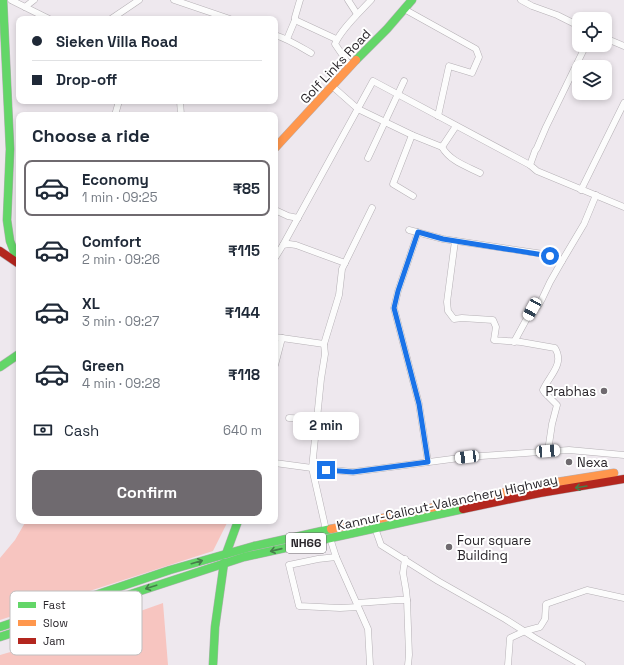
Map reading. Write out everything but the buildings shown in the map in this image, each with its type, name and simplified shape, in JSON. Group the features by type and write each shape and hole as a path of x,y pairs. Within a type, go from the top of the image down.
{"main road":[{"name":"Golf Links Road","path":"278,145 412,0"},
{"path":"3,4 5,25 3,49 10,149 4,201 10,242 16,257"},
{"path":"0,251 16,259"},
{"path":"0,367 16,356"},
{"name":"Kannur-Calicut-Valanchery Highway","path":"107,591 170,570 254,546 539,485 624,472"},
{"name":"Kannur-Calicut-Valanchery Highway","path":"138,591 244,557 540,493 624,479"},
{"path":"226,554 237,524"},
{"path":"214,665 213,650 216,613 224,563"},
{"name":"Kannur-Calicut-Valanchery Highway","path":"0,627 10,624"},
{"name":"Kannur-Calicut-Valanchery Highway","path":"0,636 10,633"}],"street":[{"path":"3,4 11,0 43,16"},
{"path":"25,7 34,0"},
{"path":"115,16 139,0"},
{"path":"174,0 221,16"},
{"path":"287,39 295,20 300,0"},
{"path":"348,0 357,14"},
{"path":"350,66 335,44 336,39 350,21 371,0"},
{"path":"520,0 572,22"},
{"path":"404,9 476,49 479,57 472,73 449,66 438,116"},
{"path":"295,20 336,39"},
{"path":"278,36 287,39 289,42 311,53"},
{"path":"612,41 624,46"},
{"path":"530,165 546,127 583,52"},
{"path":"278,253 373,81 530,165 537,171 624,207"},
{"path":"368,158 404,82"},
{"path":"332,86 358,109 412,135 442,147 445,153 452,158 480,172"},
{"path":"582,190 624,103"},
{"path":"442,147 456,126"},
{"path":"412,135 393,184 413,196"},
{"path":"514,342 532,309 538,306 550,282 584,224 596,195"},
{"path":"326,530 312,468 325,354 324,344 339,295 342,269 372,208"},
{"path":"278,211 288,216 298,218"},
{"path":"409,230 440,239 550,256 562,261"},
{"path":"418,232 398,291 394,308 419,404 428,462"},
{"path":"455,241 447,302 448,311 454,319 462,318 493,320 496,327 494,340 555,348 557,352 559,358 558,365 543,390 557,405 552,424 548,451"},
{"path":"283,245 296,245 345,263"},
{"path":"278,337 324,344"},
{"path":"289,418 317,419"},
{"path":"278,463 353,472 467,457 548,451 569,450 624,455"},
{"path":"375,528 381,545 450,588 582,665"},
{"path":"330,538 336,557 368,629 370,665"},
{"path":"336,557 289,565 299,606 340,608 407,600"},
{"path":"405,559 403,573 407,600 408,665"},
{"path":"508,665 510,638 525,631 540,627 546,619 546,604 587,590 624,598"}],"shaded area":[{"path":"24,524 226,524 213,551 90,591 10,591 10,617 0,620 0,558 15,540"},
{"path":"163,603 168,665 0,665 0,655 10,652 10,655 142,655 142,610"}],"traffic: fast":[{"path":"3,0 10,149 7,220 10,241 16,256"},
{"path":"356,60 387,29 412,0"},
{"path":"0,367 16,356"},
{"path":"140,591 244,557 463,509"},
{"path":"226,554 237,524"},
{"path":"107,591 170,570 254,546 331,529"},
{"path":"213,665 215,627 224,563"},
{"path":"0,627 10,624"},
{"path":"0,637 10,634"}],"traffic: slow":[{"path":"278,145 356,60"},
{"path":"331,529 539,485 614,473"}],"traffic: jam":[{"path":"0,251 16,262"},
{"path":"463,509 540,493 624,479"}],"place":[{"name":"Prabhas","path":"604,391"},
{"name":"Nexa","path":"569,462"},
{"name":"Four square Building","path":"449,547"}],"route":[{"path":"326,470 353,472 428,462 419,404 394,308 398,291 418,232 443,239 550,256"}]}
